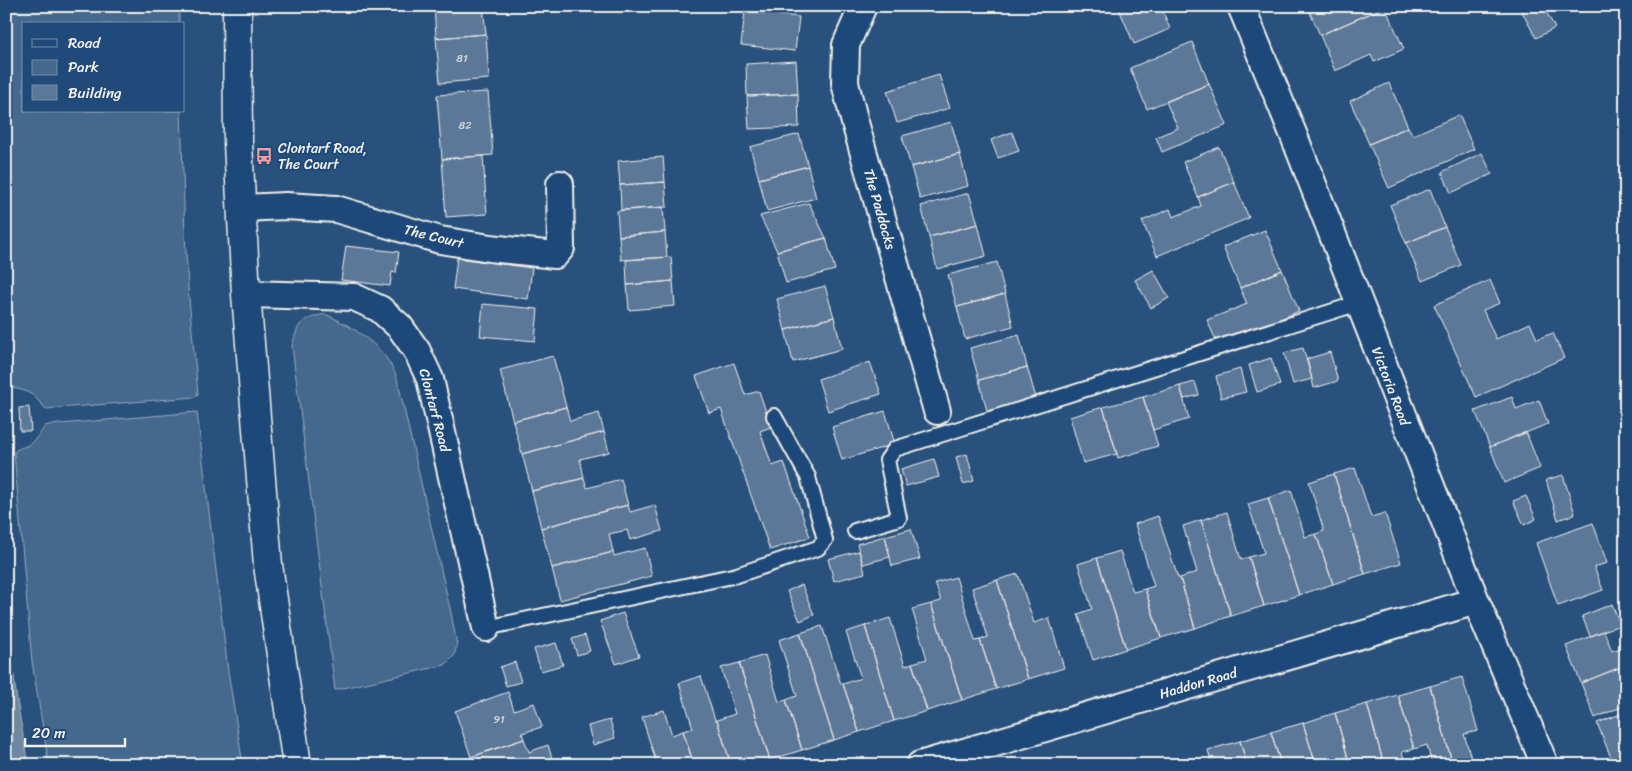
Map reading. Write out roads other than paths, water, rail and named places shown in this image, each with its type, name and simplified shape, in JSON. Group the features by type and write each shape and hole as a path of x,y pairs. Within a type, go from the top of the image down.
{"main road":[{"path":"237,6 238,143 243,208 246,294 268,565 297,765"}],"street":[{"name":"The Paddocks","path":"864,6 846,45 846,83 854,119 937,411"},
{"name":"Victoria Road","path":"1241,6 1476,601 1545,765"},
{"name":"The Court","path":"243,208 286,206 336,209 440,240 555,256 561,248 560,184"},
{"name":"Clontarf Road","path":"246,294 354,297 380,309 400,327 418,351 430,379 486,628"},
{"name":"Haddon Road","path":"920,765 1476,601"}],"lane":[{"path":"855,531 899,518 886,460 895,449 1359,304"},
{"path":"486,628 737,575 818,548 825,540 808,477 774,416"}],"place":[{"name":"Clontarf Road, The Court","path":"264,156"}]}
